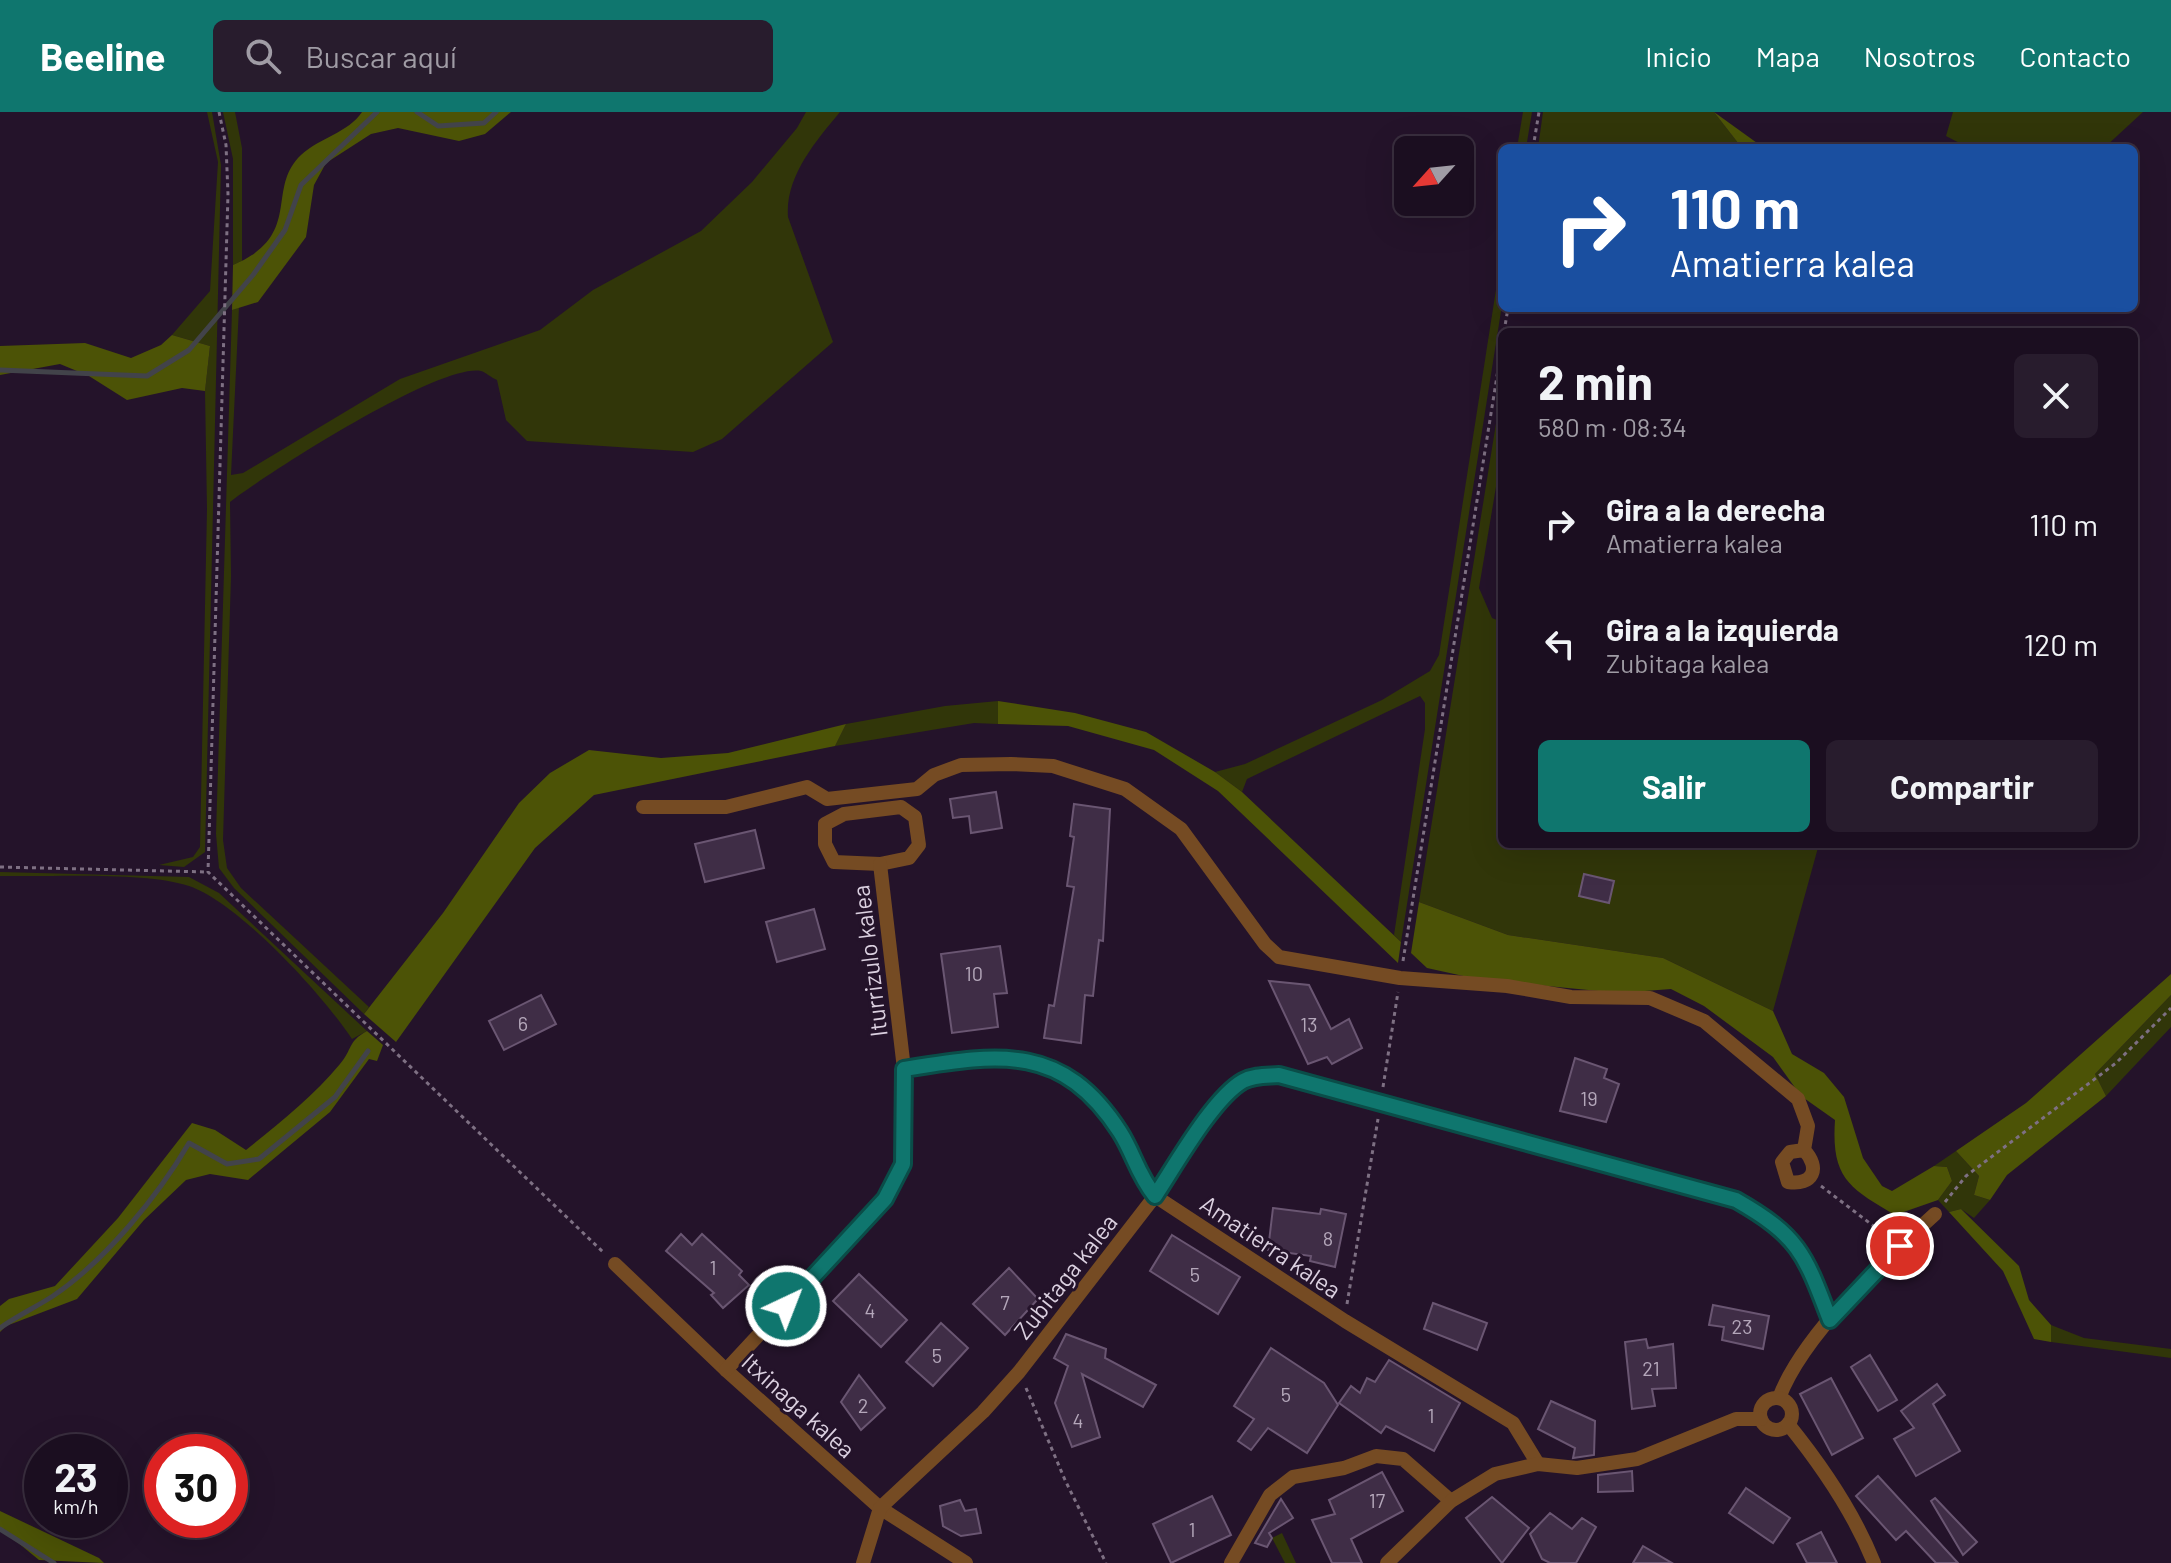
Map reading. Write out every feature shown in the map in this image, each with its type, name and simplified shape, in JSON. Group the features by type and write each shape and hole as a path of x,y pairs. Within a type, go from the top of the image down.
{"street":[{"path":"643,807 726,807 807,787 827,799 917,789 934,775 961,765 1053,766 1125,789 1181,829 1265,944 1279,957 1400,978 1507,986 1571,997 1650,998 1704,1021 1798,1099 1808,1126 1804,1150"},
{"name":"Iturrizulo kalea","path":"901,807 915,817 919,845 909,858 880,864 834,862 825,844 825,824 844,814 901,807"},
{"name":"Iturrizulo kalea","path":"726,1370 885,1199 903,1164 904,1069 880,864"},
{"name":"Amatierra kalea","path":"904,1069 998,1057 1040,1064 1078,1081 1122,1135 1138,1174 1155,1196 1345,1321 1513,1423 1538,1464"},
{"name":"Zubitaga kalea","path":"863,1563 880,1508 983,1412 1019,1372 1155,1196 1207,1118 1240,1082 1257,1076 1279,1075 1736,1200 1775,1222 1806,1258 1830,1320"},
{"path":"1804,1150 1813,1159 1815,1172 1812,1179 1800,1184 1788,1182 1782,1162 1790,1152 1804,1150"},
{"path":"1761,1419 1764,1404 1779,1398 1784,1384 1830,1320 1935,1214"},
{"name":"Itxinaga kalea","path":"615,1264 726,1370 880,1508 966,1563"},
{"path":"1779,1398 1791,1409 1788,1424 1819,1463 1866,1542 1874,1563"},
{"path":"1387,1563 1451,1501 1495,1474 1538,1464 1577,1468 1637,1459 1736,1419 1761,1419 1774,1429 1788,1424"},
{"path":"1231,1563 1270,1495 1293,1477 1344,1468 1376,1456 1403,1459 1451,1501"}],"path":[{"path":"208,872 228,194 226,145 219,112"},
{"path":"1534,144 1539,112"},
{"path":"1345,1321 1498,370"},
{"path":"0,867 208,872 615,1264"},
{"path":"1935,1214 1966,1176 2116,1063 2171,1008"},
{"path":"1812,1179 1900,1246"},
{"path":"1019,1372 1065,1480 1106,1563"}],"green space":[{"path":"207,112 212,112 221,165 205,852 184,867 159,865 193,857 200,847 207,509 205,391 210,346 172,335 210,291 218,162"},
{"path":"223,112 235,112 242,148 242,261 233,265 233,159"},
{"path":"362,112 511,112 485,134 459,141 398,128 371,134 326,163 314,185 306,237 258,302 232,310 233,265 255,253 269,240 276,226 291,168 308,149 349,125"},
{"path":"806,112 840,112 804,161 788,202 788,217 833,342 722,439 693,452 527,441 506,420 497,380 481,371 460,373 393,401 279,468 230,502 231,576 223,840 227,868 241,888 369,1007 364,1014 234,888 219,868 216,834 232,310 239,307 231,475 243,473 400,379 540,330 593,290 701,231 752,182 797,128"},
{"path":"1523,112 1532,112 1527,144 1518,144"},
{"path":"1543,112 1714,112 1739,144 1539,144"},
{"path":"1714,112 1758,144 1739,144"},
{"path":"1953,112 2143,112 2108,144 1961,144 1946,136"},
{"path":"1498,277 1498,312 1501,312 1401,942 1394,935 1425,729 1425,703 1420,696 1247,779 1242,792 1215,772 1245,764 1382,700 1430,671 1439,655"},
{"path":"172,335 210,346 205,391 182,388 127,400 89,376 60,364 0,375 0,346 85,343 131,358 161,345"},
{"path":"1498,411 1498,475 1479,588 1492,618 1498,620 1498,848 1818,848 1773,1011 1663,958 1508,935 1419,902"},
{"path":"998,701 998,724 974,723 835,746 846,724 945,706"},
{"path":"998,701 1075,713 1146,732 1215,772 1242,792 1401,942 1398,963 1218,791 1154,750 1068,726 998,724"},
{"path":"846,724 835,746 594,795 535,848 396,1042 364,1014 443,913 519,803 550,773 589,750 661,758 728,753"},
{"path":"0,872 189,877 219,893 367,1031 352,1039 301,976 255,930 209,896 189,886 148,878 0,876"},
{"path":"1419,902 1508,935 1663,958 1773,1011 1792,1054 1824,1073 1844,1097 1863,1158 1882,1186 1892,1191 1934,1166 1947,1167 1952,1181 1938,1200 1895,1215 1866,1197 1846,1179 1836,1156 1835,1120 1801,1096 1773,1057 1704,1006 1671,989 1619,993 1477,979 1427,968 1411,953"},
{"path":"2171,974 2171,995 2095,1074 2106,1096 2007,1175 1990,1200 1974,1195 1979,1176 1956,1151 2026,1103"},
{"path":"2171,995 2171,1027 2106,1096 2095,1074"},
{"path":"367,1031 383,1045 377,1061 369,1059 330,1112 248,1180 210,1174 186,1180 144,1220 77,1299 6,1326 0,1332 0,1306 9,1299 55,1286 118,1218 192,1123 215,1130 246,1150 318,1088 344,1059 353,1042"},
{"path":"1956,1151 1979,1176 1974,1195 1990,1200 1974,1218 1961,1209 1949,1212 1938,1200 1952,1181 1947,1167 1934,1166"},
{"path":"1961,1209 2019,1266 2029,1300 2051,1325 2051,1342 2034,1339 2003,1271 1949,1212"},
{"path":"2051,1325 2084,1338 2171,1349 2171,1358 2051,1342"},
{"path":"0,1511 24,1522 24,1538 57,1538 104,1563 39,1560 0,1528"},
{"path":"1282,1533 1296,1563 1285,1563 1272,1538"}],"building":[{"path":"996,792 1002,828 971,833 969,816 953,818 950,799"},
{"path":"1074,804 1110,809 1103,941 1099,940 1093,996 1085,995 1081,1043 1044,1038 1049,1005 1054,1006 1074,887 1067,886 1074,837 1070,836"},
{"path":"755,830 764,868 705,882 695,844"},
{"path":"1584,874 1614,881 1609,903 1579,896"},
{"path":"814,909 825,949 777,962 766,922"},
{"path":"1000,946 1007,993 994,994 998,1027 952,1033 941,954"},
{"path":"1269,981 1309,985 1331,1029 1349,1019 1362,1048 1332,1064 1327,1057 1308,1064"},
{"path":"541,995 556,1024 504,1050 489,1021"},
{"path":"1575,1058 1607,1069 1604,1078 1619,1084 1606,1122 1560,1111"},
{"path":"1273,1208 1320,1214 1321,1209 1346,1214 1335,1267 1310,1261 1311,1256 1268,1250"},
{"path":"681,1234 692,1245 702,1234 742,1271 739,1275 749,1285 723,1308 711,1295 714,1293 666,1251"},
{"path":"1172,1235 1240,1277 1218,1314 1150,1271"},
{"path":"1009,1268 1038,1299 1005,1335 973,1304"},
{"path":"859,1274 907,1320 881,1347 833,1301"},
{"path":"1433,1303 1487,1323 1477,1350 1424,1329"},
{"path":"1713,1305 1769,1316 1763,1349 1722,1340 1724,1327 1709,1325"},
{"path":"941,1323 968,1348 933,1386 906,1362"},
{"path":"1066,1334 1106,1349 1105,1358 1156,1385 1143,1407 1082,1374 1100,1437 1072,1447 1055,1403 1068,1366 1054,1358"},
{"path":"1646,1339 1648,1348 1673,1344 1676,1388 1652,1389 1655,1406 1632,1409 1625,1342"},
{"path":"1271,1348 1324,1383 1338,1405 1307,1453 1268,1428 1251,1450 1238,1441 1254,1419 1234,1406"},
{"path":"1870,1355 1897,1400 1878,1411 1851,1367"},
{"path":"1389,1360 1460,1403 1434,1451 1386,1426 1381,1433 1339,1403 1351,1386 1360,1393 1367,1378 1375,1382"},
{"path":"859,1375 885,1408 861,1430 841,1402"},
{"path":"1831,1378 1863,1438 1832,1455 1800,1394"},
{"path":"1937,1384 1945,1395 1933,1404 1960,1451 1916,1476 1894,1439 1914,1428 1901,1411"},
{"path":"1551,1401 1595,1421 1594,1455 1573,1458 1575,1448 1538,1429"},
{"path":"1632,1471 1633,1491 1598,1492 1598,1475"},
{"path":"1382,1472 1403,1511 1351,1539 1362,1563 1332,1563 1312,1520 1335,1514 1329,1500"},
{"path":"1878,1476 1958,1563 1936,1563 1906,1531 1896,1540 1856,1496"},
{"path":"1746,1488 1790,1518 1773,1543 1729,1513"},
{"path":"1212,1496 1231,1535 1171,1563 1153,1524"},
{"path":"1492,1497 1529,1528 1502,1563 1466,1518"},
{"path":"1935,1498 1977,1542 1963,1555 1931,1501"},
{"path":"1281,1499 1293,1518 1269,1533 1272,1538 1267,1547 1255,1543"},
{"path":"960,1500 965,1511 976,1509 981,1533 961,1536 943,1526 940,1506"},
{"path":"1550,1513 1572,1529 1582,1518 1596,1527 1576,1563 1550,1563 1542,1559 1530,1534"},
{"path":"1821,1532 1837,1563 1807,1563 1797,1544"},
{"path":"1643,1546 1672,1563 1633,1563"}],"waterway":[{"path":"0,370 147,376 189,350 253,275 285,230 301,185 377,112"},
{"path":"417,112 438,126 484,123 496,112"},
{"path":"0,1328 53,1296 92,1265 146,1205 189,1143 227,1164 259,1159 335,1097 368,1051"},
{"path":"0,1529 54,1563"}],"route":[{"path":"786,1306 885,1199 903,1164 904,1069 998,1057 1040,1064 1078,1081 1101,1105 1122,1135 1138,1174 1155,1196 1207,1118 1240,1082 1257,1076 1279,1075 1736,1200 1775,1222 1806,1258 1830,1320 1900,1246"}]}
